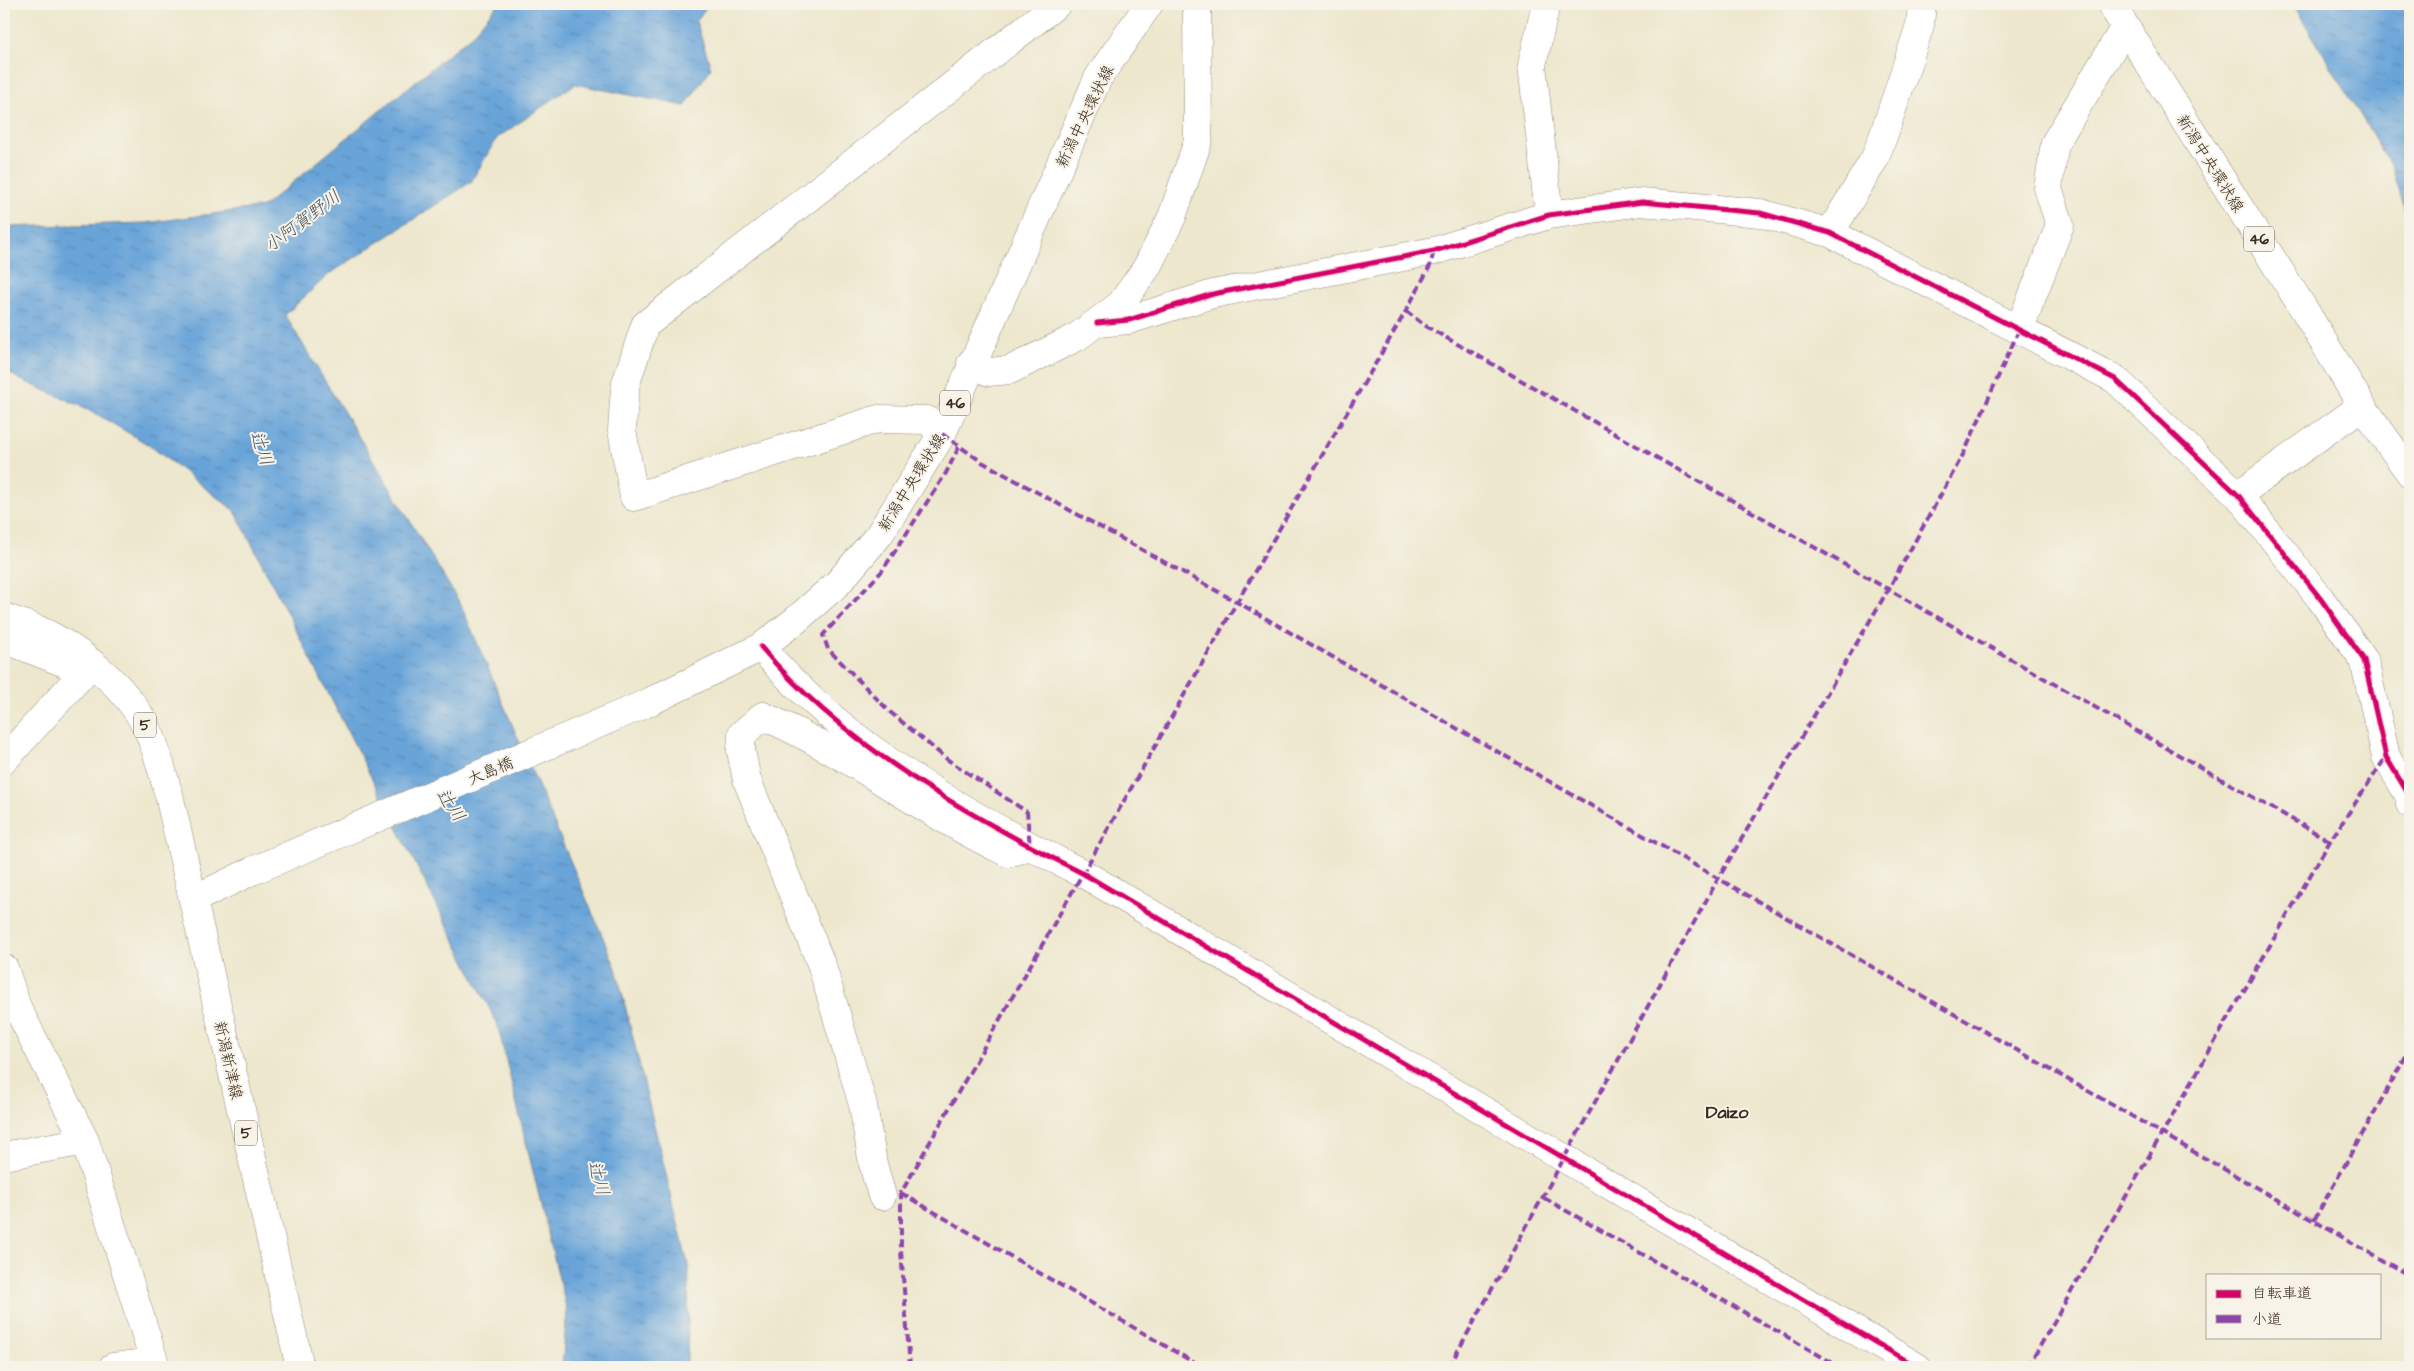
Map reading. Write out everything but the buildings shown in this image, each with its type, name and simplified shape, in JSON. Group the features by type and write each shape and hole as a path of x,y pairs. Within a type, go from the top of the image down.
{"street":[{"path":"942,434 927,420 878,419 634,496 622,430 626,383 645,325 1057,4"},
{"name":"新潟中央環状線","path":"645,704 761,647 796,620 838,583 879,535 942,434 971,364 1098,78 1149,4"},
{"path":"971,364 989,372 1010,370 1078,337 1121,304 1147,267 1172,217 1198,141 1197,4"},
{"path":"1546,4 1532,65 1549,215"},
{"path":"1830,233 1875,158 1920,25 1922,4"},
{"name":"新潟中央環状線","path":"2111,4 2299,302 2362,406 2410,473"},
{"path":"2020,330 2060,226 2048,188 2055,143 2125,26"},
{"path":"1097,323 1130,320 1213,294 1434,251 1549,215 1642,202 1760,213 1830,233 2115,379 2238,495 2320,598 2364,660 2386,756 2408,795 2410,804"},
{"path":"2238,495 2362,406"},
{"name":"5","path":"4,617 52,636 84,664 111,682 134,708 154,744 169,795 194,899"},
{"path":"4,639 84,664 4,760"},
{"path":"761,647 778,668 825,712 903,771 1030,846 1084,874 1916,1367"},
{"name":"大島橋","path":"194,899 252,871 645,704"},
{"path":"882,1196 873,1164 863,1105 822,966 747,780 741,751 742,734 763,716 797,731 969,834 1008,853 1030,846"},
{"name":"新潟新津線","path":"194,899 300,1367"},
{"path":"4,970 17,1007 84,1141 155,1364 113,1367"},
{"path":"4,1156 84,1141"}],"water":[{"path":"498,4 709,4 696,21 711,68 685,106 575,84 497,138 471,182 328,275 285,315 461,605 616,968 689,1269 687,1367 562,1367 567,1311 497,1023 235,511 149,445 88,409 19,379 4,369 4,227 146,223 263,207 472,35"},
{"path":"2293,4 2410,4 2410,227 2392,167"}],"marked path":[{"path":"910,1367 901,1251 901,1193 1237,602 1406,311 1430,266 1434,251"},
{"path":"1406,311 1424,325 2330,841"},
{"path":"1449,1367 1718,879 1888,590 1965,451 2019,330"},
{"path":"942,434 982,462 1237,602 2410,1276"},
{"path":"959,447 946,473 882,571 823,635 828,649 890,712 948,760 1027,812 1030,847"},
{"path":"2028,1367 2330,841 2386,757"},
{"path":"2314,1220 2410,1049"},
{"path":"901,1193 1202,1367"},
{"path":"1544,1198 1840,1367"}],"cycle path":[{"path":"1097,323 1129,320 1213,294 1434,251 1549,215 1642,202 1760,213 1830,233 2115,379 2238,495 2320,598 2364,660 2386,757 2409,795 2410,804"},
{"path":"761,647 794,683 831,716 870,747 953,803 1084,874 1917,1367"}],"district":[{"name":"Daizo","path":"1727,1112"}],"water label":[{"name":"小阿賀野川","path":"302,221"},
{"name":"辻川","path":"262,448"},
{"name":"辻川","path":"451,805"},
{"name":"辻川","path":"599,1178"}]}
